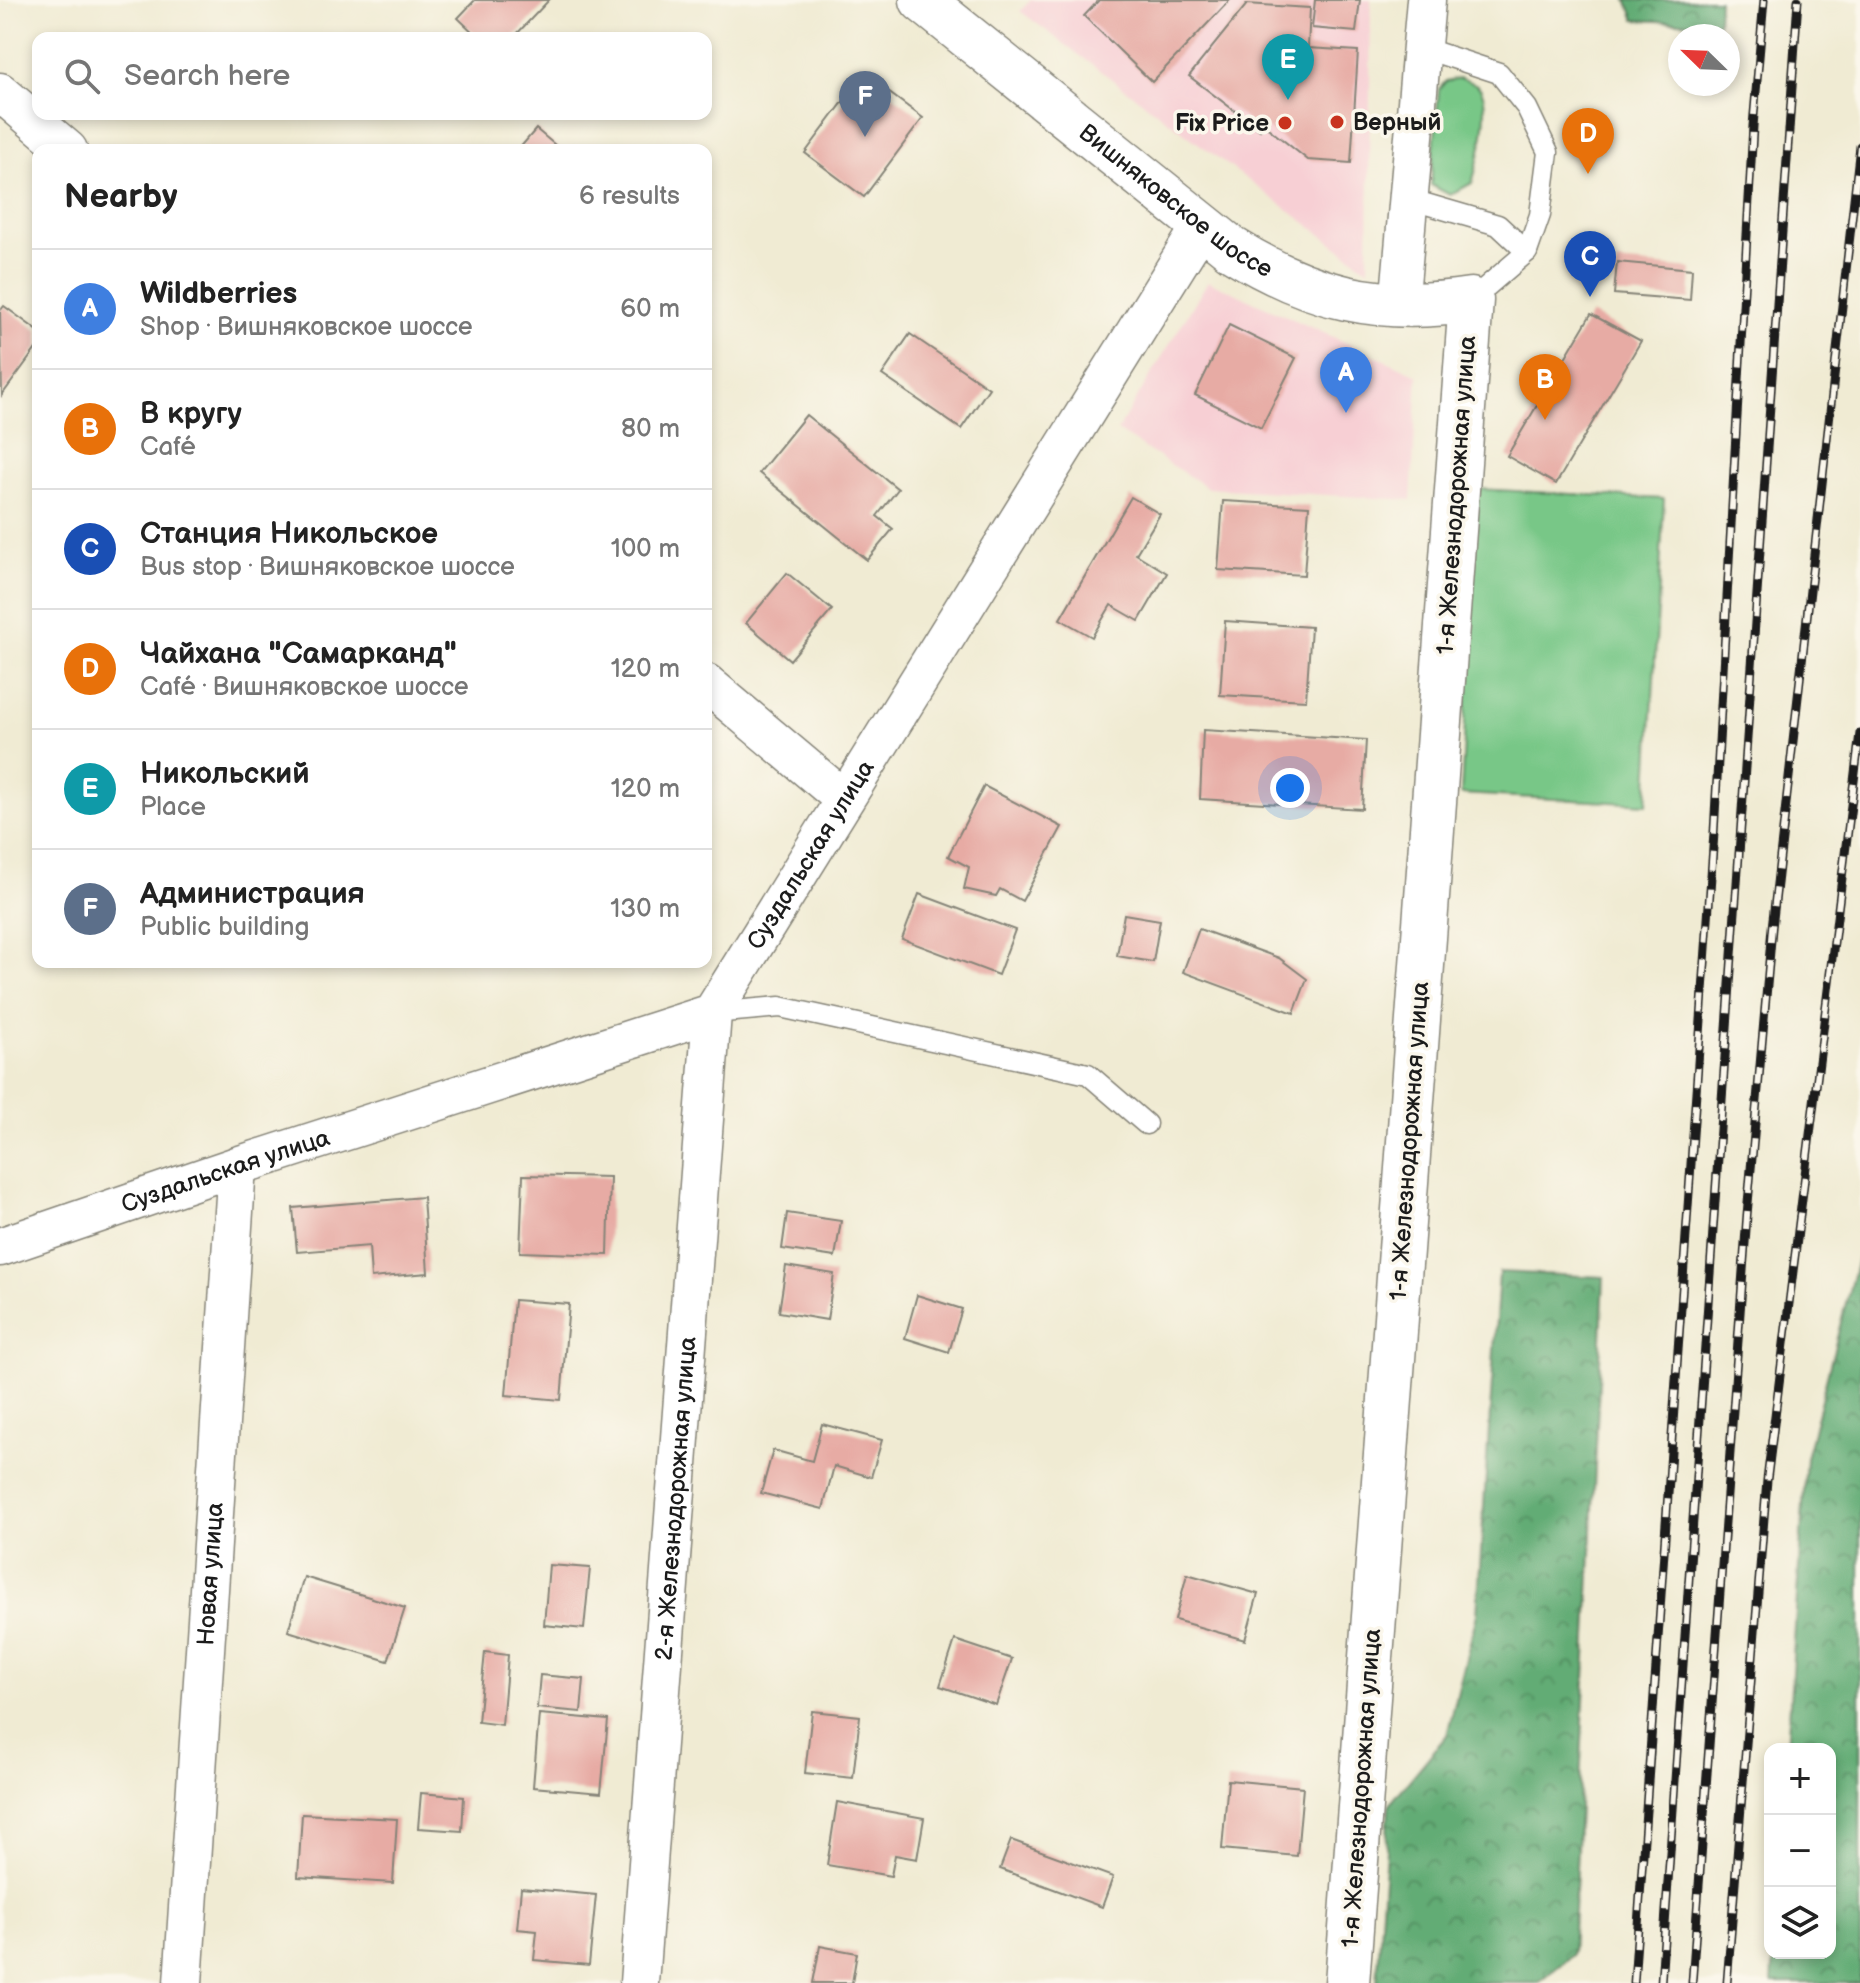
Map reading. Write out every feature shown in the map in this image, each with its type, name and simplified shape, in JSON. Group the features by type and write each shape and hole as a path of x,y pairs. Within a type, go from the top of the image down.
{"street":[{"name":"Вишняковское шоссе","path":"922,0 1202,225 1253,262 1306,287 1346,299 1399,307 1471,300"},
{"path":"1399,307 1426,0"},
{"path":"0,92 32,119"},
{"path":"33,120 61,144"},
{"name":"Суздальская улица","path":"0,1247 237,1166 712,1013 1202,225"},
{"name":"1-я Железнодорожная улица","path":"1347,1983 1431,1021 1471,300"},
{"path":"712,688 844,799"},
{"name":"2-я Железнодорожная улица","path":"639,1983 712,1013"},
{"name":"Новая улица","path":"183,1983 237,1166"}],"lane":[{"path":"1423,48 1499,73 1527,108 1548,152 1540,215 1527,252 1471,300"},
{"path":"1409,199 1498,225 1527,252"},
{"path":"712,1013 780,1007 1088,1074 1146,1124"}],"shaded area":[{"path":"1031,0 1371,0 1368,269 1020,11"},
{"path":"1208,281 1418,375 1411,500 1208,488 1117,431"}],"green space":[{"path":"1627,0 1719,0 1718,24 1635,20"},
{"path":"1460,78 1472,82 1483,93 1485,118 1472,183 1450,195 1431,185 1439,89 1446,81"},
{"path":"1478,489 1664,499 1647,804 1461,794"},
{"path":"1860,1248 1860,1983 1772,1983 1774,1959 1836,1959 1836,1743 1787,1743 1806,1458"},
{"path":"1499,1272 1604,1277 1572,1955 1538,1983 1377,1983 1389,1805 1447,1735 1477,1614"}],"building":[{"path":"475,0 549,0 519,32 473,32 458,18"},
{"path":"1099,0 1230,0 1152,82 1084,16"},
{"path":"1315,0 1360,0 1356,32 1312,28"},
{"path":"1247,4 1310,8 1308,48 1358,51 1351,163 1308,160 1264,125 1260,130 1189,76"},
{"path":"864,74 923,118 864,197 805,153"},
{"path":"536,129 554,144 523,144"},
{"path":"1617,262 1692,269 1690,300 1614,294"},
{"path":"4,306 32,327 32,354 2,395 0,311"},
{"path":"1591,314 1641,341 1556,484 1507,456"},
{"path":"1229,325 1296,358 1261,428 1195,395"},
{"path":"910,334 989,388 961,429 882,375"},
{"path":"806,415 898,489 877,516 893,529 867,560 759,473"},
{"path":"1131,497 1160,514 1136,554 1167,573 1139,621 1111,605 1092,637 1060,619"},
{"path":"1223,501 1309,506 1304,575 1218,570"},
{"path":"787,573 832,610 790,660 746,623"},
{"path":"1225,621 1311,627 1306,700 1220,695"},
{"path":"1203,730 1366,740 1362,809 1200,799"},
{"path":"984,786 1062,827 1022,901 1000,889 996,896 964,889 969,867 948,856"},
{"path":"919,894 1015,930 998,975 902,939"},
{"path":"1124,914 1160,920 1153,962 1117,956"},
{"path":"1199,929 1279,958 1307,979 1294,1013 1183,972"},
{"path":"523,1175 610,1177 608,1255 520,1252"},
{"path":"423,1197 428,1273 371,1278 369,1246 297,1252 293,1208"},
{"path":"787,1213 841,1221 835,1257 782,1249"},
{"path":"786,1266 834,1274 827,1320 779,1312"},
{"path":"917,1295 962,1309 949,1352 905,1338"},
{"path":"514,1300 569,1304 561,1400 506,1395"},
{"path":"822,1424 882,1440 871,1477 834,1466 823,1509 761,1493 773,1450 812,1461"},
{"path":"549,1565 590,1568 584,1629 544,1625"},
{"path":"1187,1574 1258,1594 1245,1640 1175,1620"},
{"path":"304,1577 405,1608 388,1661 288,1631"},
{"path":"955,1640 1012,1659 996,1705 940,1686"},
{"path":"485,1652 508,1655 502,1725 478,1722"},
{"path":"540,1675 584,1679 581,1712 537,1708"},
{"path":"812,1711 860,1716 853,1778 805,1773"},
{"path":"539,1714 608,1720 601,1793 533,1787"},
{"path":"1228,1780 1303,1787 1297,1856 1222,1849"},
{"path":"421,1793 464,1797 462,1831 418,1828"},
{"path":"837,1802 924,1818 917,1859 895,1855 891,1876 827,1865"},
{"path":"302,1814 397,1819 393,1883 298,1877"},
{"path":"1011,1840 1113,1877 1102,1907 1000,1869"},
{"path":"521,1888 596,1895 589,1965 534,1960 537,1931 517,1929"},
{"path":"820,1946 857,1953 852,1983 813,1983"}],"railway":[{"path":"1634,1983 1714,833 1753,126 1764,0"},
{"path":"1661,1983 1798,0"},
{"path":"1692,1983 1747,1215 1772,928 1860,146"},
{"path":"1727,1983 1767,1480 1860,733"}],"place":[{"name":"Никольский","path":"1288,100"},
{"name":"Верный","path":"1337,122"},
{"name":"Fix Price","path":"1285,123"},
{"name":"Администрация","path":"865,137"},
{"name":"Чайхана \"Самарканд\"","path":"1588,174"},
{"name":"Станция Никольское","path":"1590,297"},
{"name":"Wildberries","path":"1346,413"},
{"name":"В кругу","path":"1545,420"}]}
